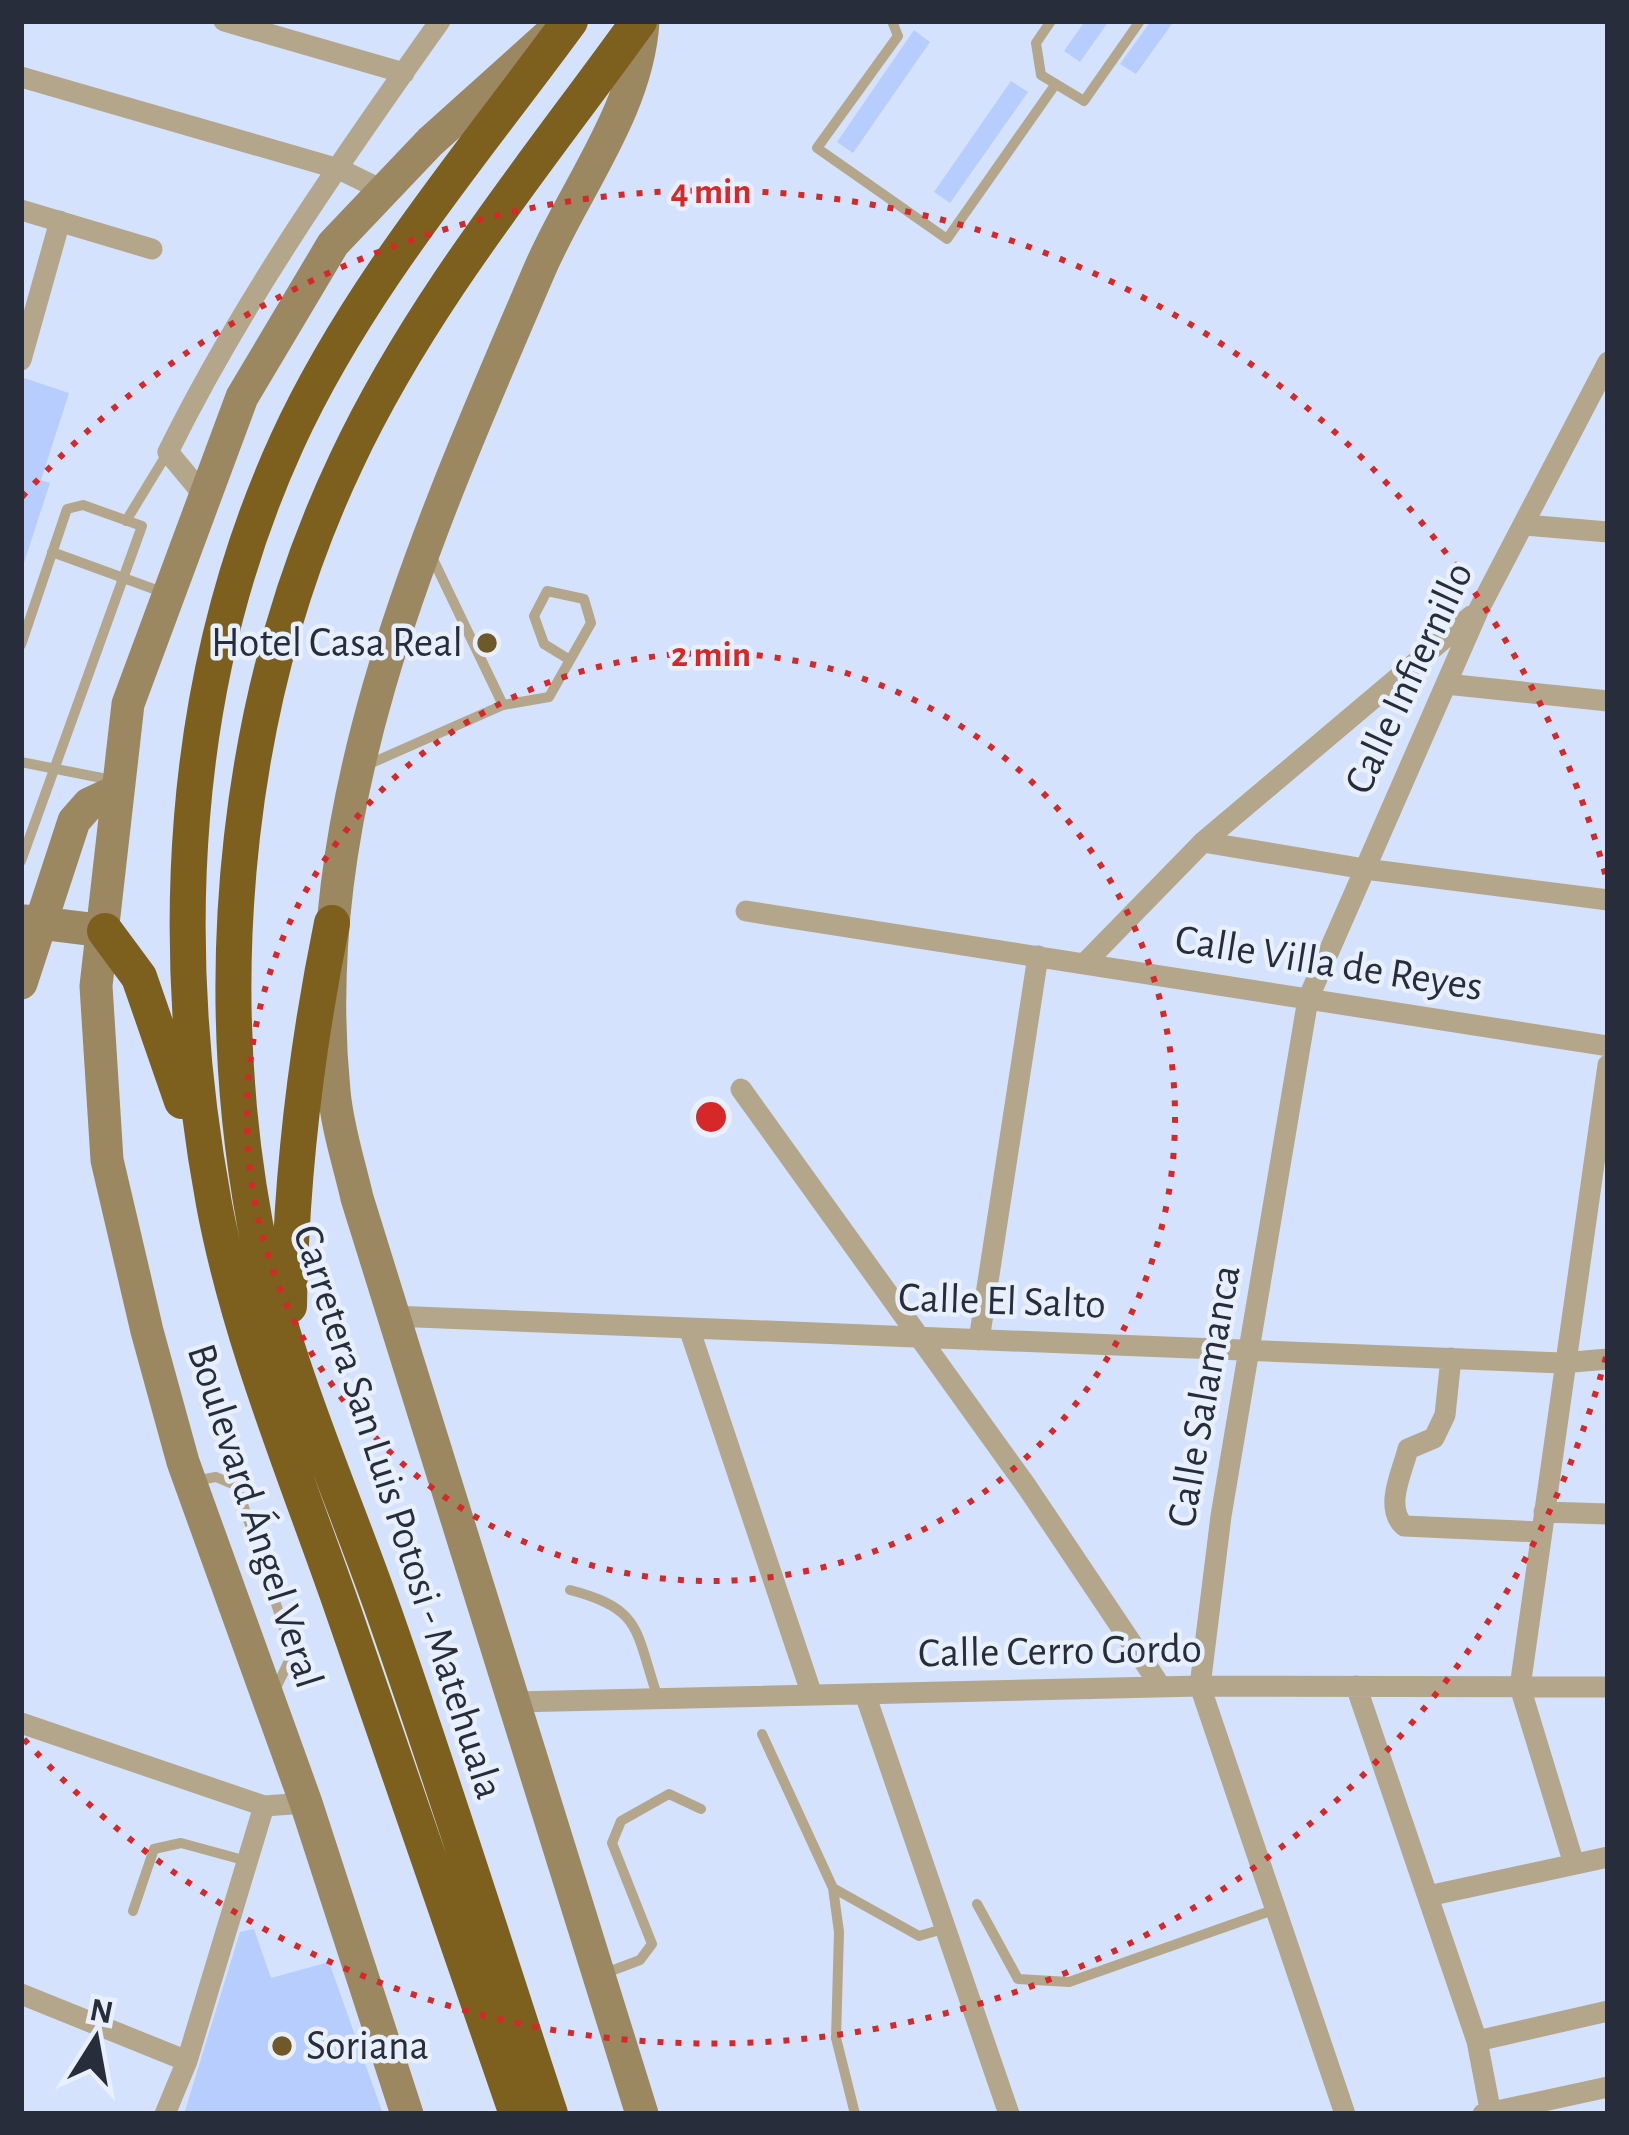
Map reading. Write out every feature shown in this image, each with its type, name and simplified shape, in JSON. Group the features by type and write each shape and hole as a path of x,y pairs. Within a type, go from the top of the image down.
{"highway":[{"name":"Carretera San Luis Potosi - Matehuala","path":"518,2114 262,1376 214,1208 187,1006 187,872 202,724 241,559 288,439 347,331 567,21"},
{"name":"Carretera San Luis Potosi - Matehuala","path":"550,2114 387,1621 289,1345 256,1228 232,1013 237,877 269,691 327,508 404,350 641,21"},
{"path":"289,1345 292,1189 310,1033 332,922"},
{"path":"105,931 139,977 155,1016 214,1208"}],"street":[{"path":"224,21 404,73"},
{"path":"300,44 313,21"},
{"path":"202,493 168,452 262,286 440,21"},
{"name":"Boulevard Ángel Veral","path":"406,2114 306,1803 190,1482 122,1242 107,1160 96,986 128,704 202,493 242,397 279,327 333,244 382,190 567,21"},
{"path":"641,21 634,74 554,235 391,636 358,769 332,922 334,1093 357,1198 641,2114"},
{"path":"21,77 339,169 382,190"},
{"path":"21,210 152,249"},
{"path":"21,360 60,221"},
{"name":"Calle Infiernillo","path":"1308,999 1478,610 1598,394 1608,362"},
{"path":"1525,525 1608,532"},
{"path":"1084,964 1203,842 1478,610"},
{"path":"1446,684 1608,701"},
{"path":"21,983 32,922 74,820 118,786"},
{"path":"1203,842 1365,869 1608,900"},
{"name":"Calle Villa de Reyes","path":"746,911 1608,1046"},
{"path":"32,922 105,931"},
{"path":"979,1340 1038,956"},
{"name":"Calle Salamanca","path":"1308,999 1253,1349 1221,1516 1200,1686 1345,2114"},
{"path":"1574,1864 1520,1687 1562,1363 1605,1114 1608,1065"},
{"path":"741,1089 919,1336 1161,1687"},
{"name":"Calle El Salto","path":"392,1316 1562,1363 1608,1359"},
{"path":"688,1328 812,1695"},
{"path":"1451,1358 1445,1415 1434,1438 1408,1449 1393,1508 1396,1519 1404,1526 1542,1522 1608,1514"},
{"name":"Calle Cerro Gordo","path":"514,1702 1200,1686 1608,1687"},
{"path":"1356,1687 1477,2041 1488,2113 1608,2087"},
{"path":"866,1694 1008,2112"},
{"path":"22,1724 264,1805 306,1803"},
{"path":"165,2114 187,2061 264,1805"},
{"path":"1428,1897 1608,1857"},
{"path":"21,1994 187,2061"},
{"path":"1477,2041 1608,2011"}],"lane":[{"path":"892,21 898,36 817,148 947,239 1055,86"},
{"path":"1051,21 1036,43 1041,75 1084,101 1140,21"},
{"path":"127,521 168,452"},
{"path":"21,645 67,508 83,505 142,526 21,861"},
{"path":"426,543 503,705"},
{"path":"52,552 166,594"},
{"path":"358,769 503,705 549,697 570,660 591,623 584,598 547,591 534,616 544,644 570,660"},
{"path":"21,762 118,786"},
{"path":"571,1590 610,1600 630,1615 658,1699"},
{"path":"763,1735 833,1888 839,1932 836,2038 855,2114"},
{"path":"600,1976 640,1960 652,1944 613,1843 621,1821 669,1794 701,1808"},
{"path":"133,1911 154,1849 181,1843 247,1861"},
{"path":"833,1888 919,1936 946,1928"},
{"path":"977,1904 1018,1979 1069,1982 1276,1910"}],"building":[{"path":"1085,21 1109,21 1080,62 1064,51"},
{"path":"1151,21 1174,21 1136,74 1120,64"},
{"path":"914,30 930,42 853,153 837,142"},
{"path":"1011,81 1028,92 950,203 934,192"},
{"path":"21,377 69,393 41,480 50,483 22,569"},
{"name":"Soriana","path":"254,1929 271,1978 329,1962 383,2114 184,2114 240,1932"}],"place":[{"name":"Hotel Casa Real","path":"487,643"},
{"name":"Soriana","path":"282,2046"}]}
